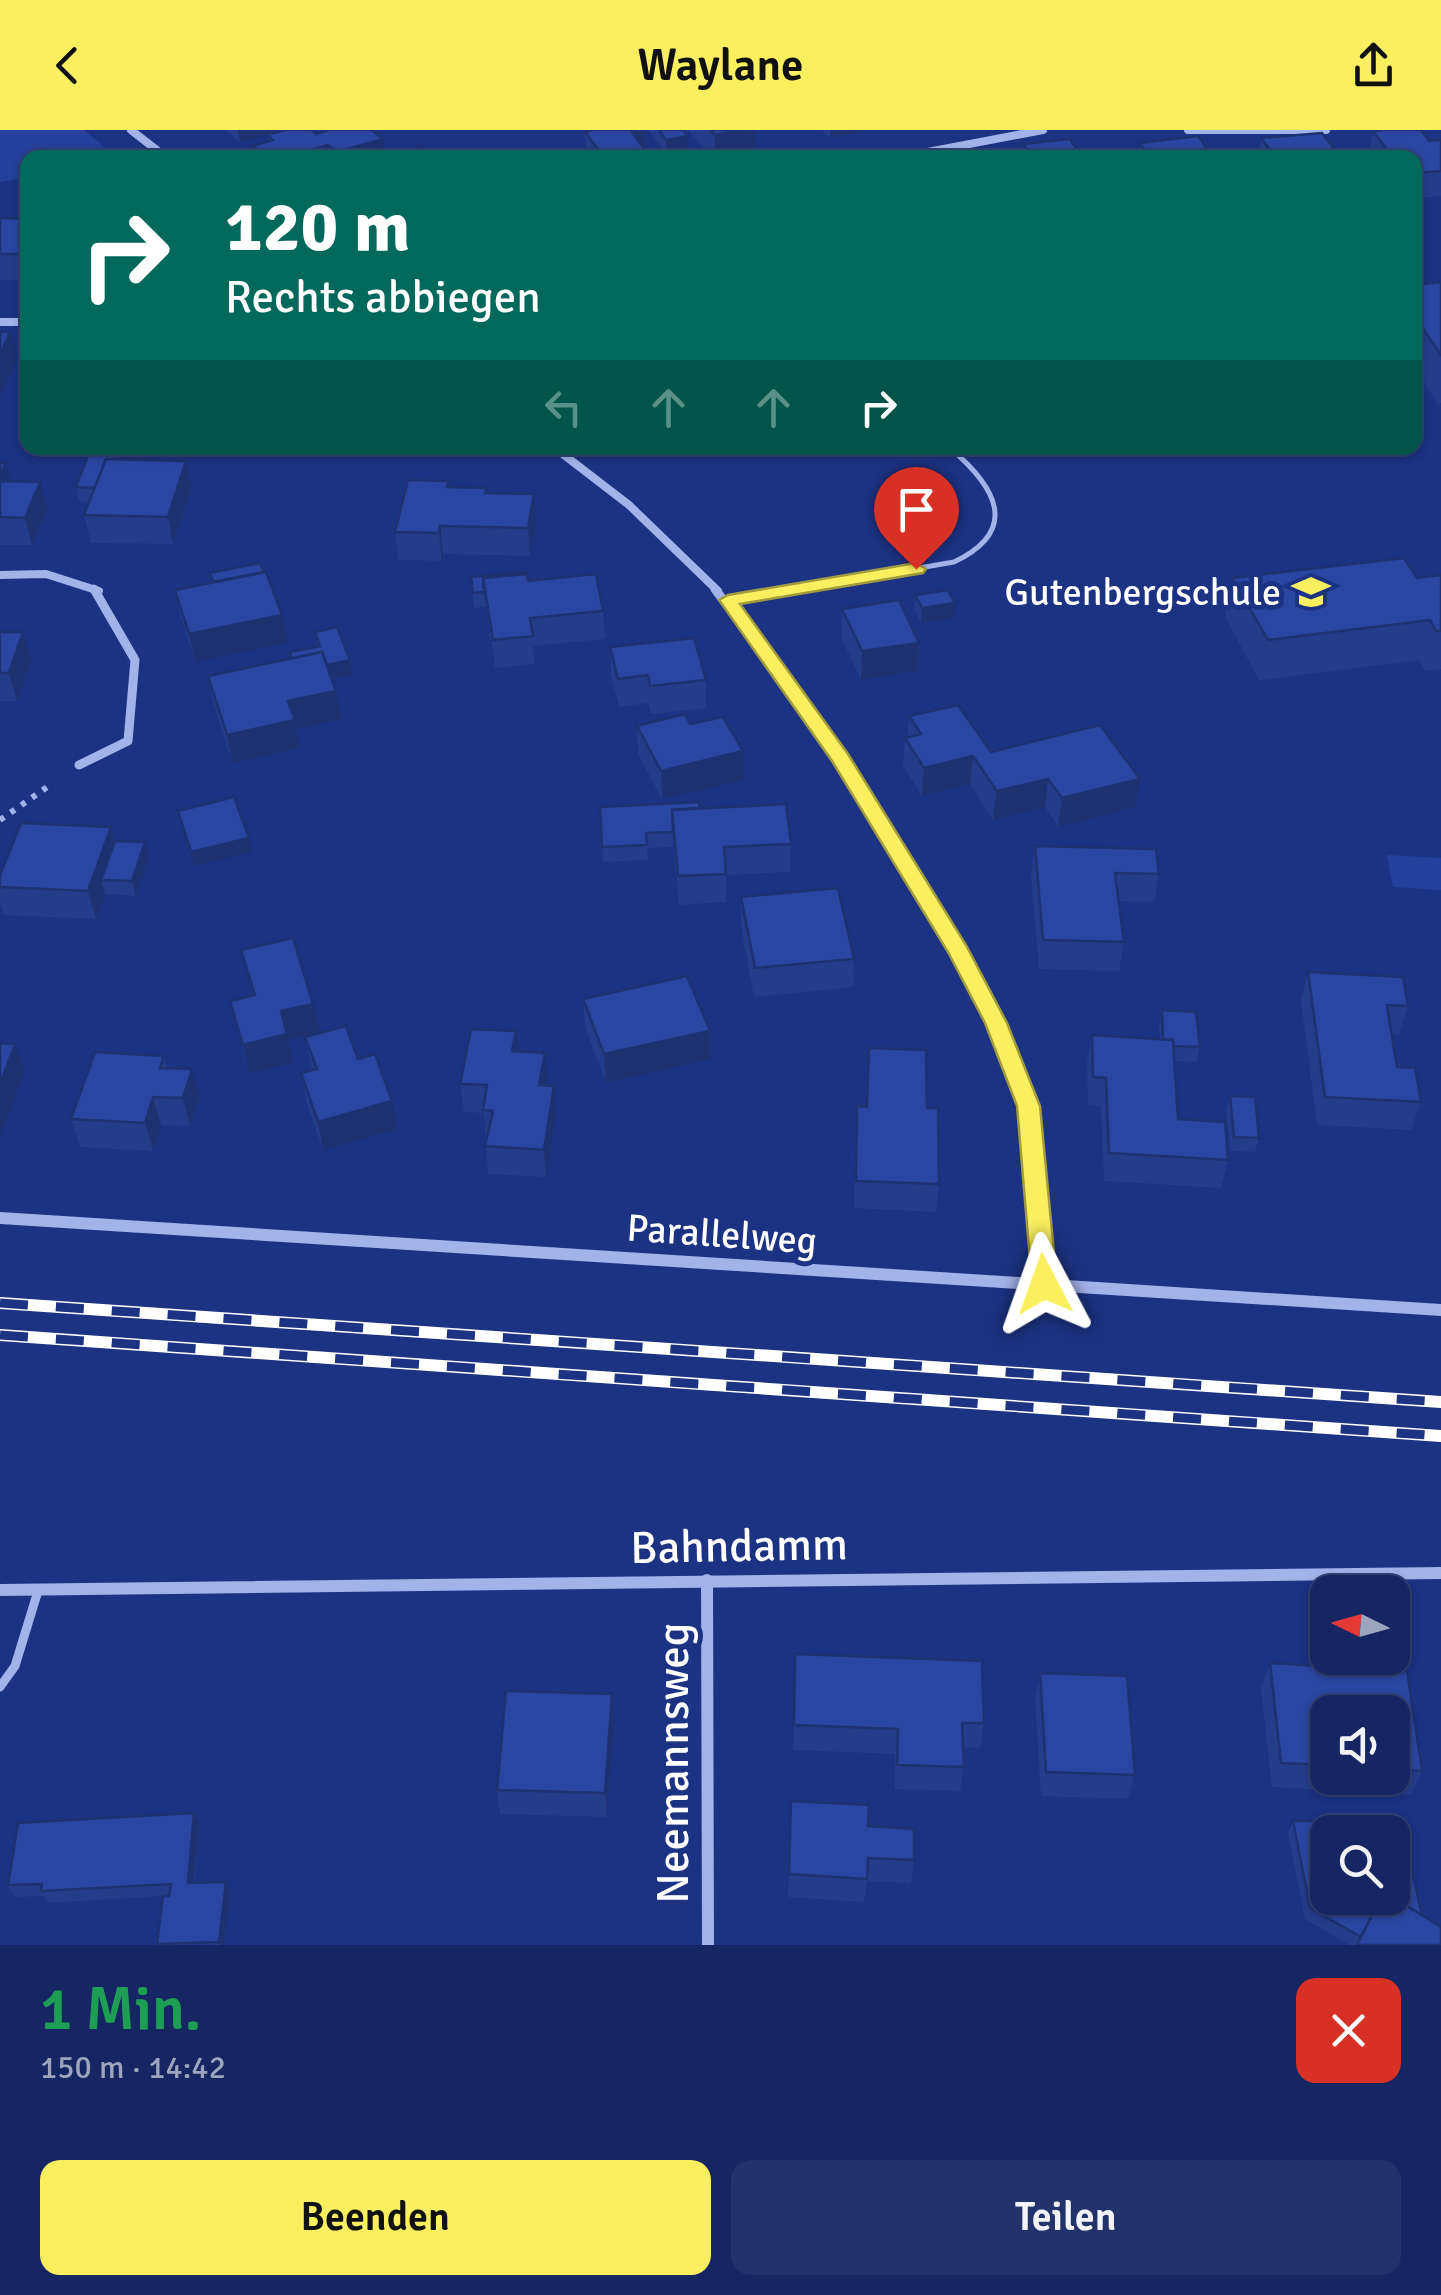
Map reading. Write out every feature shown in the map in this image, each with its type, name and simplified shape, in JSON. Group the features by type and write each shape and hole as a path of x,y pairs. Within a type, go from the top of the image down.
{"street":[{"path":"131,130 157,150"},
{"path":"938,150 1043,130"},
{"path":"1188,130 1326,130"},
{"path":"564,455 629,505 728,600 840,758 958,950 996,1023 1028,1106 1044,1284"},
{"path":"0,575 46,574 98,590 135,660 128,741 78,765"},
{"name":"Parallelweg","path":"0,1218 1441,1310"},
{"name":"Bahndamm","path":"0,1590 1441,1573"},
{"name":"Neemannsweg","path":"707,1580 708,1945"}],"lane":[{"path":"728,600 976,555 992,540 998,512 971,463 960,455"},
{"path":"0,1687 15,1666 38,1591"}],"path":[{"path":"0,820 78,765"}],"shaded area":[{"path":"0,130 84,130 108,150 20,150 20,178 0,182"},
{"path":"1387,855 1441,858 1441,890 1393,887"}],"building":[{"path":"285,130 311,130 316,134 329,130 372,130 383,139 344,150 328,145 312,150 258,150 253,146 273,140 267,135"},
{"path":"637,130 631,131 645,150 599,150 585,132"},
{"path":"659,130 683,130 688,136 666,140"},
{"path":"710,130 741,130 715,135"},
{"path":"1421,130 1429,141 1440,140 1441,171 1422,172 1422,150 1387,150 1373,131"},
{"path":"1322,133 1335,150 1270,150 1261,138"},
{"path":"1198,136 1208,150 1145,150 1140,143"},
{"path":"1070,139 1077,150 1027,150 1023,144"},
{"path":"0,218 20,219 20,254 0,254"},
{"path":"1441,282 1441,355 1422,327 1422,284"},
{"path":"0,332 10,332 0,354"},
{"path":"88,455 116,455 114,460 106,459 95,488 76,487"},
{"path":"106,459 186,461 168,517 84,515"},
{"path":"408,480 448,481 447,487 487,488 485,493 534,494 528,528 440,526 439,533 395,532"},
{"path":"0,481 40,482 25,518 0,517"},
{"path":"1404,558 1417,578 1441,575 1441,631 1436,631 1430,620 1268,640 1232,578"},
{"path":"260,563 264,572 213,582 210,573"},
{"path":"266,572 282,615 189,634 175,590"},
{"path":"525,572 483,578 484,592 473,593 471,577"},
{"path":"527,574 528,581 596,574 603,611 530,618 533,636 493,640 483,578"},
{"path":"948,590 955,603 922,608 915,595"},
{"path":"899,600 919,643 862,651 842,609"},
{"path":"337,627 350,660 327,665 322,652 292,659 290,652 320,646 315,632"},
{"path":"0,632 23,632 9,673 0,673"},
{"path":"694,638 706,680 650,686 648,675 618,679 610,647"},
{"path":"322,652 336,691 288,701 295,720 227,735 208,676"},
{"path":"958,705 991,752 1100,725 1140,779 1062,798 1048,779 997,791 973,756 924,768 905,738 921,734 909,716"},
{"path":"685,714 690,724 723,717 743,751 661,771 637,726"},
{"path":"234,797 249,838 191,852 178,811"},
{"path":"699,802 700,808 672,810 673,832 646,833 647,845 602,847 600,807"},
{"path":"786,804 791,844 724,847 726,874 678,876 672,810"},
{"path":"21,823 111,827 88,891 0,887 0,875"},
{"path":"115,841 145,842 132,881 101,880"},
{"path":"1035,846 1156,849 1159,874 1115,873 1124,942 1043,940"},
{"path":"838,888 854,959 755,968 741,897"},
{"path":"293,938 313,1004 281,1011 287,1034 243,1045 230,1001 255,995 241,950"},
{"path":"1308,972 1403,977 1408,1006 1387,1005 1397,1067 1415,1068 1421,1102 1325,1097"},
{"path":"687,976 710,1031 604,1054 583,999"},
{"path":"1162,1010 1196,1012 1200,1047 1173,1046 1173,1040 1163,1040"},
{"path":"346,1026 358,1059 375,1054 392,1101 318,1122 301,1073 317,1069 305,1037"},
{"path":"471,1029 516,1031 512,1051 545,1053 539,1085 554,1086 544,1150 485,1146 493,1111 483,1110 487,1085 460,1084"},
{"path":"1092,1035 1173,1040 1178,1119 1225,1122 1228,1160 1109,1153 1106,1078 1093,1077"},
{"path":"0,1043 15,1044 0,1084"},
{"path":"869,1048 926,1050 927,1108 938,1108 939,1184 856,1181 857,1106 867,1107"},
{"path":"95,1052 164,1056 160,1068 192,1069 183,1098 153,1097 145,1123 71,1119"},
{"path":"1230,1096 1255,1097 1259,1138 1234,1137"},
{"path":"795,1654 982,1661 984,1723 962,1723 964,1767 897,1765 898,1729 794,1725"},
{"path":"1270,1663 1310,1665 1310,1675 1408,1675 1422,1771 1410,1770 1410,1695 1310,1695 1310,1764 1281,1763"},
{"path":"1040,1673 1127,1676 1135,1775 1046,1772"},
{"path":"506,1691 612,1694 605,1793 497,1790"},
{"path":"791,1801 869,1805 868,1826 914,1829 914,1860 868,1858 867,1879 789,1874"},
{"path":"194,1813 188,1883 226,1882 219,1942 157,1944 163,1896 169,1896 171,1884 41,1891 42,1884 8,1885 18,1823"},
{"path":"1293,1821 1310,1821 1310,1908"},
{"path":"1410,1863 1422,1915 1410,1908"},
{"path":"1410,1908 1441,1927 1441,1945 1357,1945 1372,1915 1410,1915"},
{"path":"1322,1915 1372,1915 1361,1937"}],"railway":[{"path":"0,1303 1441,1402"},
{"path":"0,1335 1441,1436"}],"place":[{"name":"Gutenbergschule","path":"1311,592"}],"route":[{"path":"916,569 728,600 840,758 958,950 996,1023 1028,1106 1044,1284"}]}
